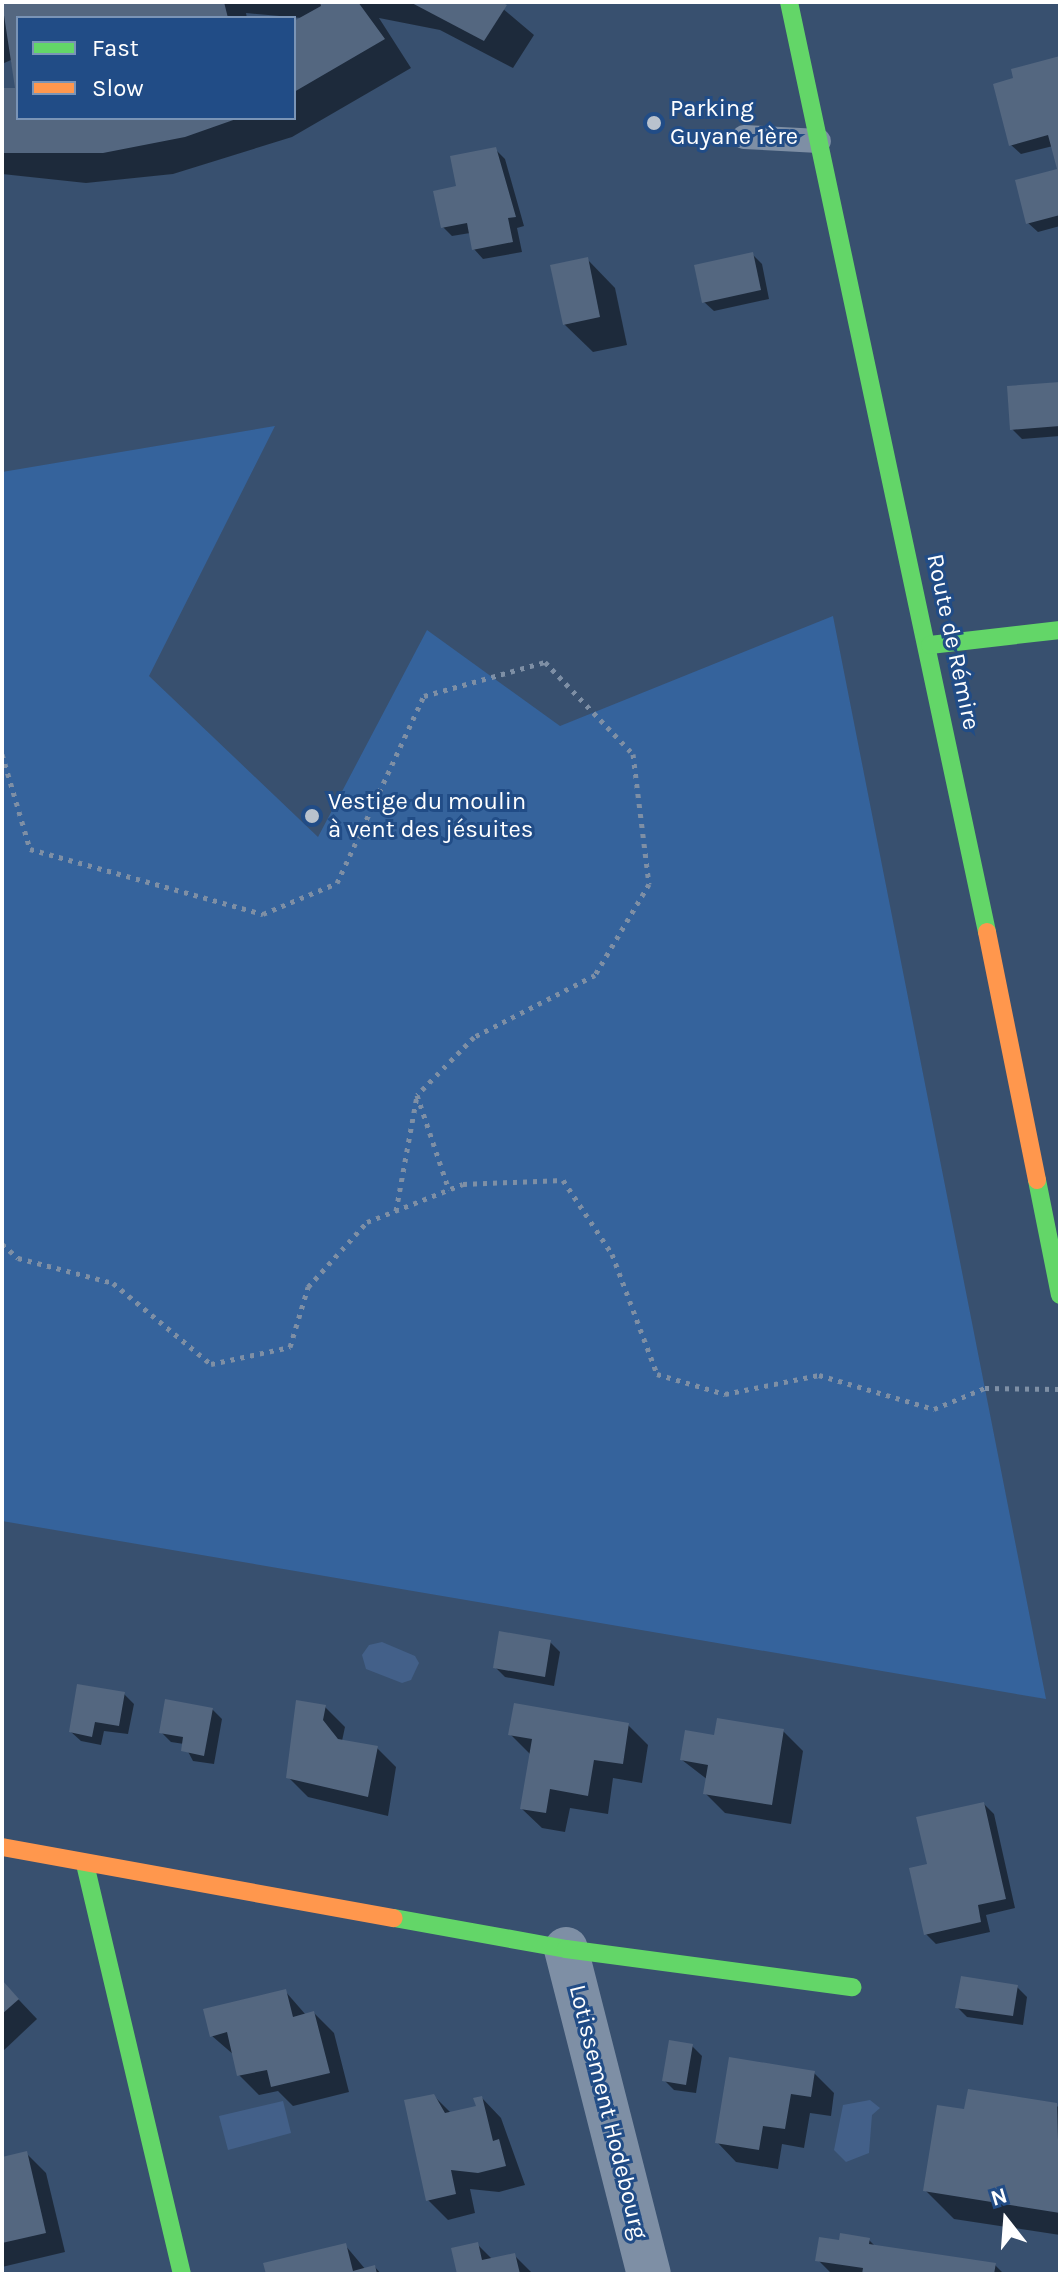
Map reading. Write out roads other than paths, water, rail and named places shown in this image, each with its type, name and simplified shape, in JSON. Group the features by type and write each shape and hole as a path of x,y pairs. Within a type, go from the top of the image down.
{"street":[{"name":"Route de Rémire","path":"790,3 930,645 1055,1244 1060,1295"},
{"path":"930,645 1060,630"},
{"path":"2,1847 566,1949 852,1987"},
{"path":"85,1864 182,2274"},
{"name":"Lotissement Hodebourg","path":"566,1949 649,2274"}],"lane":[{"path":"744,137 819,141"}],"place":[{"name":"Parking Guyane 1ère","path":"654,123"},
{"name":"Vestige du moulin à vent des jésuites","path":"312,816"}]}
